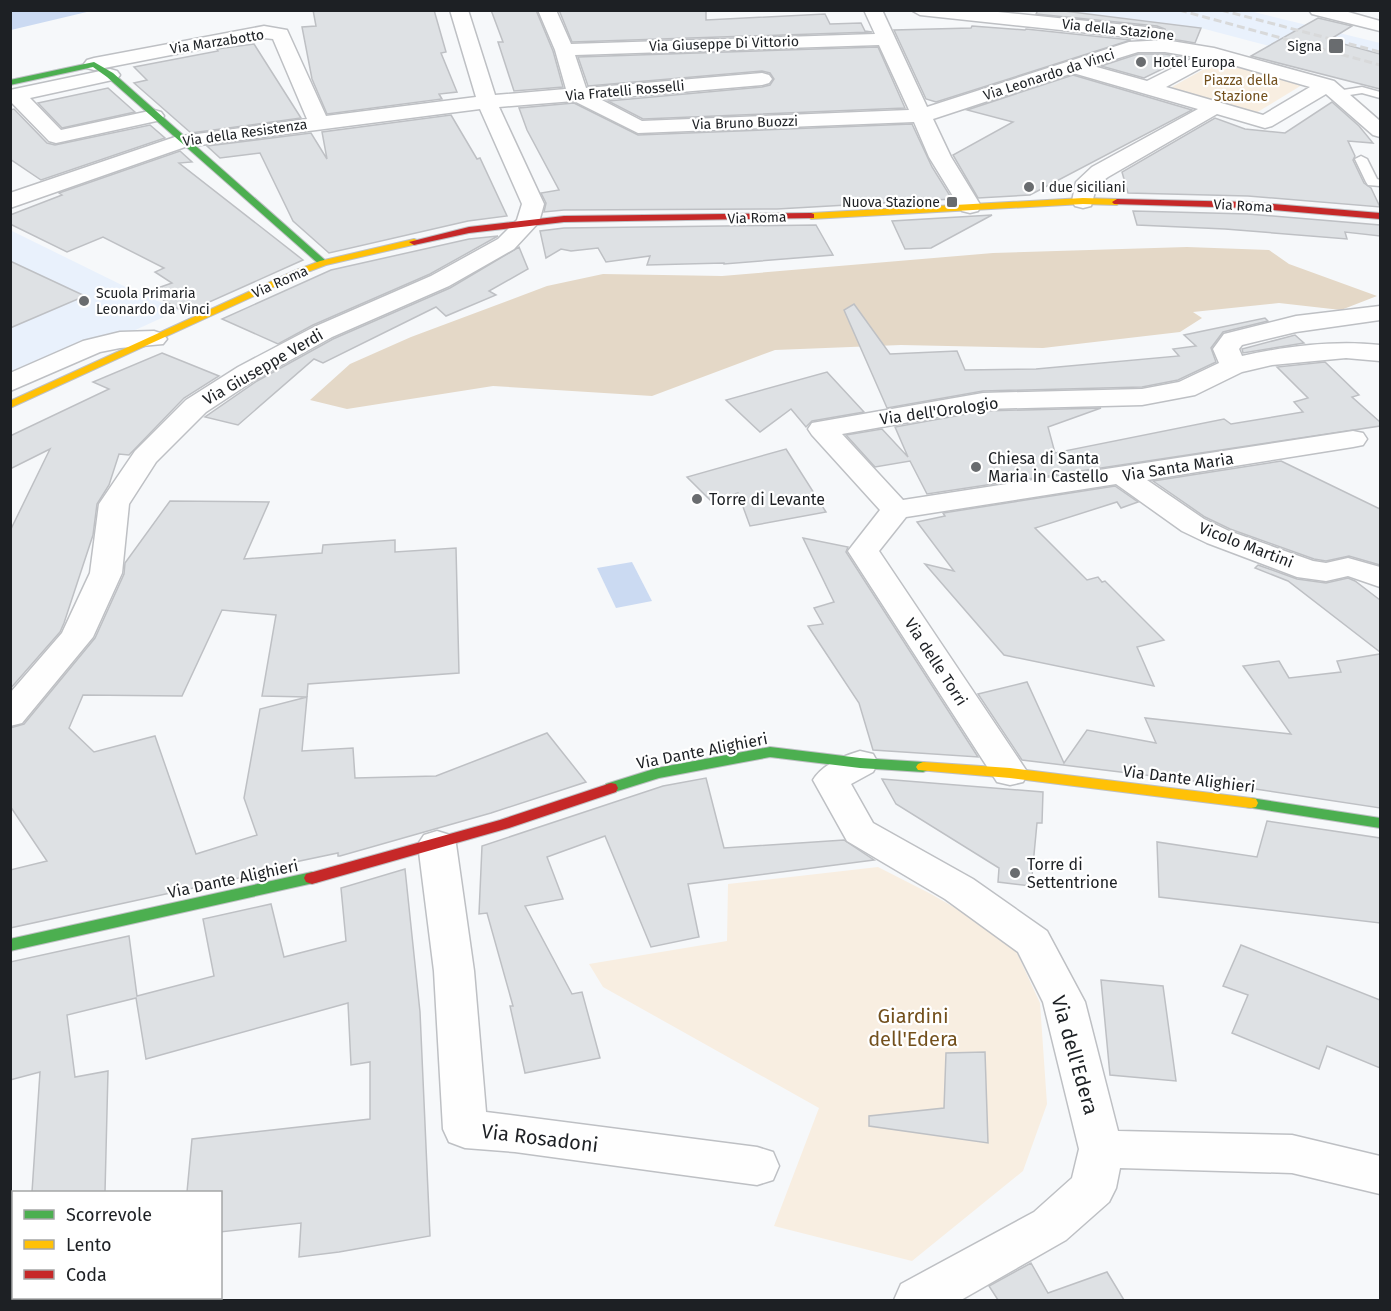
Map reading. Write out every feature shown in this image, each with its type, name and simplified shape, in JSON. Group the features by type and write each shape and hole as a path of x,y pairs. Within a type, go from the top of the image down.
{"main road":[{"path":"10,83 102,70 323,263"},
{"name":"Via Roma","path":"10,405 323,263 469,230 564,219 777,218 1083,201 1248,205 1380,216"},
{"name":"Via Dante Alighieri","path":"10,945 342,872 669,771 770,752 860,763 1010,773 1235,801 1380,823"}],"street":[{"path":"459,10 487,102 533,204 528,222"},
{"path":"547,10 564,50 578,95"},
{"path":"873,10 940,157 970,206"},
{"name":"Via della Stazione","path":"920,10 1216,40 1243,47"},
{"path":"1318,10 1380,26"},
{"name":"Via Marzabotto","path":"102,70 217,40 264,33 280,34 319,123"},
{"name":"Via Giuseppe Di Vittorio","path":"564,50 885,39"},
{"path":"745,43 782,122"},
{"name":"Via Leonardo da Vinci","path":"920,116 1136,46 1149,44 1214,54"},
{"path":"1149,88 1214,54 1332,90 1380,131"},
{"path":"1074,66 1265,122 1332,90"},
{"path":"102,70 16,95 56,137 154,116"},
{"name":"Via Fratelli Rosselli","path":"487,102 762,79"},
{"name":"Via Bruno Buozzi","path":"578,95 638,126 920,116"},
{"name":"Via della Resistenza","path":"10,201 182,141 487,102"},
{"path":"1083,201 1087,182 1100,172 1216,107"},
{"name":"Via Giuseppe Verdi","path":"10,715 77,637 106,573 114,504 145,457 196,406 247,373 323,332 440,281 506,244 528,222"},
{"path":"1380,313 1296,324 1233,339 1226,349 1233,366 1272,357 1346,350 1380,353"},
{"name":"Via Roma","path":"10,383 92,346 120,340 154,339"},
{"name":"Via dell'Orologio","path":"896,510 822,429 983,401 1142,397 1186,389 1233,366"},
{"name":"Via Santa Maria","path":"896,510 1353,440"},
{"name":"Vicolo Martini","path":"1123,476 1192,525 1218,537 1317,572 1348,567 1360,569 1380,578"},
{"name":"Via delle Torri","path":"896,510 863,551 1010,773"},
{"name":"Via dell'Edera","path":"860,763 831,780 860,832 959,889 1033,942 1064,1002 1101,1149 1093,1188 1050,1226 918,1300"},
{"name":"Via Rosadoni","path":"436,844 454,971 465,1129 515,1133 757,1166"},
{"path":"1101,1149 1292,1154 1380,1175"}],"lane":[{"path":"1332,90 1362,90 1380,94"},
{"path":"1361,159 1372,182 1380,183"}],"shaded area":[{"path":"1056,11 1250,11 1380,43 1380,75 1201,28"},
{"name":"Scuola Primaria Leonardo da Vinci","path":"10,230 134,291 179,310 11,387"},
{"path":"1187,247 1269,250 1289,264 1377,296 1341,310 1279,303 1193,312 1202,318 1180,332 1043,348 901,345 775,350 652,396 493,386 347,409 310,400 350,364 411,337 547,286 603,274 722,276 993,253"}],"green space":[{"name":"Piazza della Stazione","path":"1217,62 1302,85 1256,113 1170,88"},
{"name":"Giardini dell'Edera","path":"878,867 931,894 1011,940 1040,1003 1047,1104 1023,1171 912,1261 774,1226 819,1108 603,987 589,964 727,941 728,884"}],"water":[{"path":"91,11 11,30 11,12"},
{"path":"632,562 652,601 616,608 597,568"}],"building":[{"path":"313,10 434,10 446,52 441,53 457,92 439,94 442,99 327,114 312,79 302,27 316,26"},
{"path":"491,10 536,10 553,51 563,87 514,91 498,42 503,42"},
{"path":"559,10 706,10 706,20 825,14 830,24 861,23 865,31 872,32 572,42"},
{"path":"1038,10 1056,10 1201,28 1195,43 1166,38 1165,29 1157,26 1036,14"},
{"path":"1318,18 1352,26 1329,40 1380,54 1380,89 1251,56"},
{"path":"972,26 1131,40 936,102 926,99 894,30 971,28"},
{"path":"254,44 301,118 191,133 134,83 147,80 134,67 218,51 217,49"},
{"path":"878,47 905,108 643,119 608,101 762,87 770,85 774,79 770,73 762,71 588,86 578,57"},
{"name":"Hotel Europa","path":"1138,54 1165,54 1185,58 1144,78 1101,66"},
{"path":"1073,75 1192,110 1030,195 978,198 953,155 1013,122 967,110"},
{"path":"108,88 135,112 62,128 38,103"},
{"path":"1332,102 1359,126 1373,143 1348,141 1355,156 1353,160 1364,183 1371,188 1380,207 1248,196 1128,193 1122,172 1215,118 1245,129 1285,133"},
{"path":"574,103 638,135 912,124 932,167 952,199 777,209 544,212 546,203 541,193 559,190 527,130 519,108"},
{"path":"14,109 47,143 55,145 150,125 165,138 41,180 10,159 10,110"},
{"path":"451,115 477,159 480,158 507,216 468,221 329,253 293,221 260,153 220,158 207,146 311,133 327,159 322,132"},
{"path":"180,151 192,162 179,163 303,260 196,308 188,305 178,309 149,291 172,283 155,272 164,268 103,237 67,252 10,224 10,215 62,195 59,193"},
{"path":"1133,211 1248,214 1380,225 1380,236 1345,232 1347,239 1225,229 1137,225"},
{"path":"992,215 931,248 905,249 892,221"},
{"path":"816,225 833,255 724,264 647,265 650,256 606,262 598,248 571,251 561,249 546,258 540,231 564,228"},
{"path":"498,236 430,274 313,325 278,344 222,319 331,270 469,239"},
{"path":"519,247 528,269 489,291 496,295 446,316 436,307 323,363 314,359 238,425 205,417 257,381 333,339 450,288"},
{"path":"10,261 85,296 10,328"},
{"path":"854,304 890,354 957,351 965,370 1036,369 1179,356 1173,349 1196,346 1184,335 1265,318 1268,321 1223,332 1211,348 1216,362 1178,380 1142,387 983,391 887,408 844,310"},
{"path":"1295,335 1304,343 1243,353 1242,349"},
{"path":"162,353 219,376 184,398 129,455 119,454 109,485 97,504 93,535 60,632 10,689 10,531 50,449 10,469 10,436 109,389 93,382"},
{"path":"1325,362 1359,395 1352,397 1380,422 1380,426 927,494 910,461 875,467 846,435 882,429 908,457 895,427 983,411 1101,408 1048,427 1055,453 1224,419 1231,424 1303,412 1294,402 1308,398 1277,367"},
{"path":"827,372 864,412 812,421 806,427 791,409 760,432 726,400"},
{"path":"786,449 826,512 750,526 738,493 711,501 687,477"},
{"path":"1281,461 1380,509 1380,565 1349,556 1326,561 1314,559 1230,529 1205,517 1153,481"},
{"path":"1115,486 1138,502 1121,508 1117,502 1035,528 1087,580 1098,577 1102,582 1105,581 1164,640 1137,647 1154,686 1004,655 925,564 954,571 917,522 945,516 943,513"},
{"path":"170,501 269,502 244,559 322,553 323,545 395,540 395,552 456,548 459,673 308,684 307,697 302,751 353,748 355,778 436,776 547,733 586,782 491,813 340,856 338,853 295,862 266,872 10,928 10,870 47,861 10,806 10,728 24,724 95,638 124,574 125,563","holes":["222,610 276,615 262,696 307,697 260,709 244,798 257,835 196,854 155,736 94,752 69,728 83,695 182,696"]},
{"path":"803,538 848,547 846,552 978,757 873,750 859,703 808,626 823,624 814,608 834,602"},
{"path":"1258,565 1297,579 1326,583 1348,578 1355,581 1380,600 1380,652 1288,581 1255,568"},
{"path":"1380,654 1380,808 1235,786 1022,760 978,694 1027,682 1064,763 1087,730 1156,743 1145,718 1291,734 1243,666 1279,661 1289,678 1341,672 1337,661"},
{"path":"706,778 724,848 844,840 874,860 688,884 699,937 651,947 605,836 547,857 563,899 525,906 572,994 582,992 600,1058 525,1073 510,1006 513,1006 487,913 479,914 482,846 663,786"},
{"path":"882,779 1043,792 1042,823 1037,823 1031,886 998,882 999,868 896,804"},
{"path":"1267,821 1380,838 1380,923 1159,897 1157,842 1257,857"},
{"path":"405,869 420,1012 430,1236 299,1257 301,1223 222,1232 222,1191 187,1191 192,1139 370,1119 370,1062 351,1065 348,1003 146,1059 136,998 67,1015 75,1077 108,1071 105,1191 32,1191 40,1072 10,1080 10,962 129,936 137,996 214,976 203,919 271,904 284,957 346,941 341,888"},
{"path":"1241,945 1380,1000 1380,1068 1327,1046 1319,1069 1232,1033 1248,995 1223,986"},
{"path":"1101,980 1163,986 1176,1081 1110,1075"},
{"path":"985,1052 988,1143 869,1126 869,1116 944,1108 946,1053"},
{"path":"1031,1263 1048,1293 1107,1272 1124,1300 998,1300 989,1286"}],"railway":[{"path":"1179,10 1380,65"},
{"path":"1221,10 1380,52"}],"traffic: fast":[{"path":"10,83 94,64 110,75 323,263"},
{"path":"611,788 657,773 770,752 860,763 923,767"},
{"path":"1251,803 1380,823"},
{"path":"10,945 312,878"}],"traffic: slow":[{"path":"811,216 1083,201 1117,202"},
{"path":"10,405 297,273 323,263 414,242"},
{"path":"923,767 1010,773 1251,803"}],"traffic: jam":[{"path":"1117,202 1248,205 1380,216"},
{"path":"414,242 469,230 564,219 811,216"},
{"path":"312,878 504,824 611,788"}],"place":[{"name":"Signa","path":"1336,46"},
{"name":"Hotel Europa","path":"1141,62"},
{"name":"I due siciliani","path":"1029,187"},
{"name":"Nuova Stazione","path":"952,202"},
{"name":"Scuola Primaria Leonardo da Vinci","path":"84,301"},
{"name":"Chiesa di Santa Maria in Castello","path":"976,467"},
{"name":"Torre di Levante","path":"697,499"},
{"name":"Torre di Settentrione","path":"1015,873"}]}
